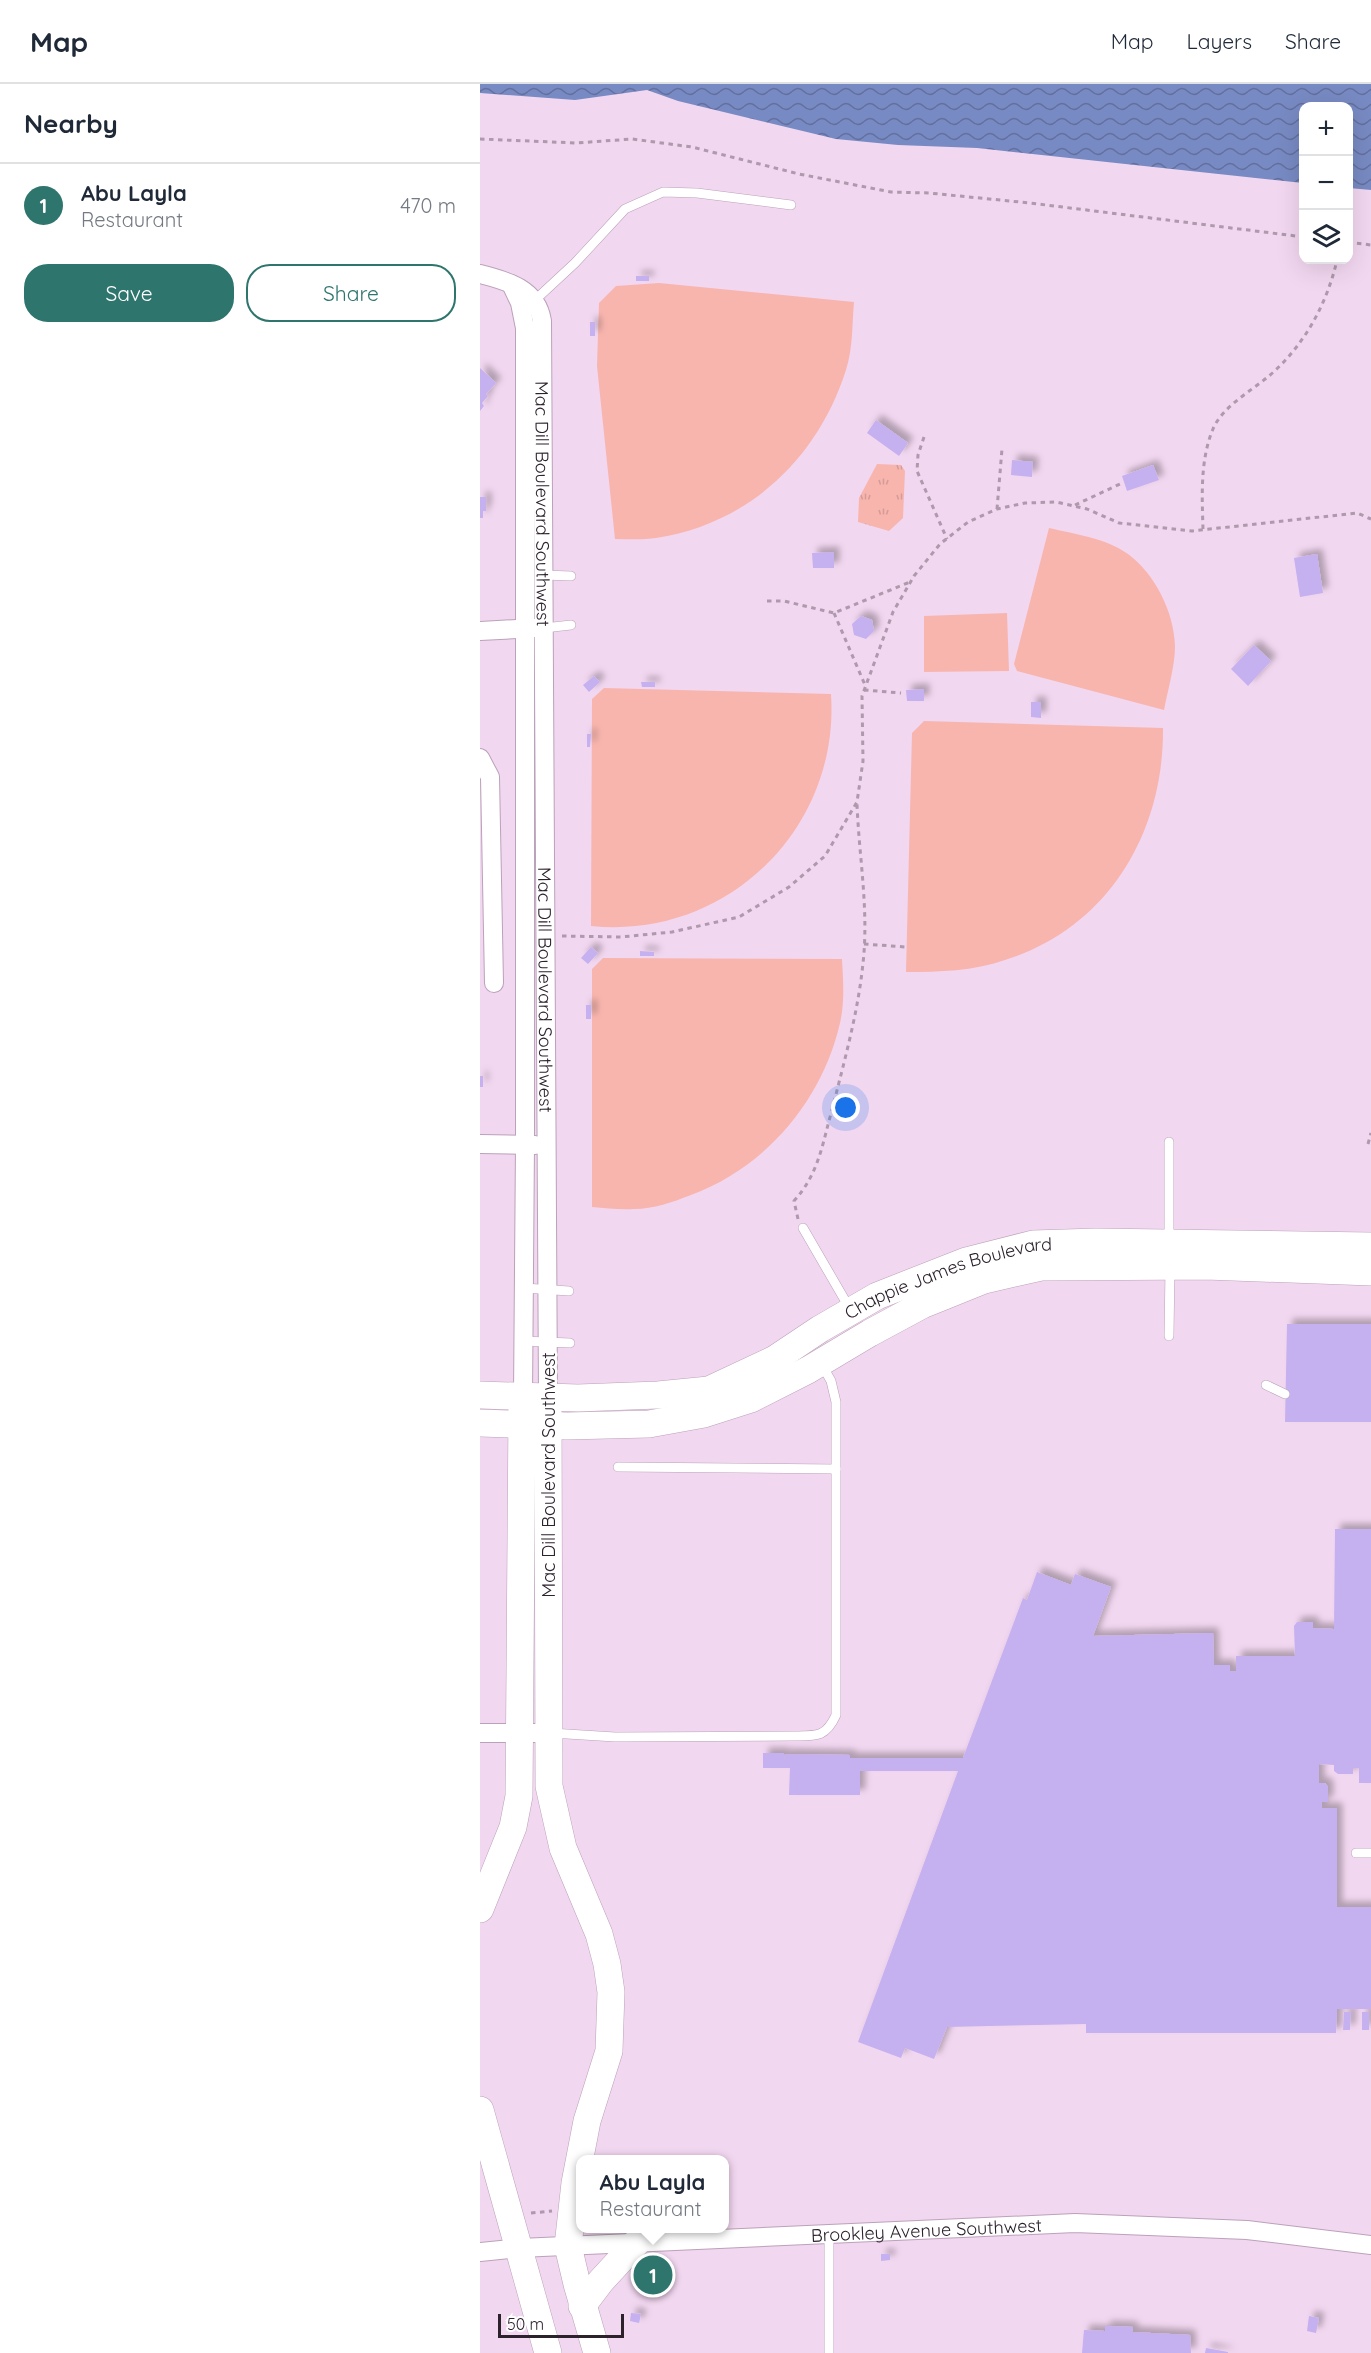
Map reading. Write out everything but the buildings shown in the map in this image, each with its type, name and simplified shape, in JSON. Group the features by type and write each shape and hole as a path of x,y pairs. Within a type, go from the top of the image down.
{"street":[{"path":"480,274 511,284 531,295 534,301"},
{"name":"Mac Dill Boulevard Southwest","path":"511,284 520,303 525,328 523,1341 536,1396"},
{"name":"Mac Dill Boulevard Southwest","path":"534,301 542,321 547,1289 547,1343 536,1396 536,1425 549,1786 562,1848 599,1935 607,1964 611,1992 609,2051 587,2121 580,2155"},
{"path":"480,631 544,628"},
{"path":"480,758 490,777 494,983"},
{"path":"480,1144 546,1145"},
{"name":"Chappie James Boulevard","path":"480,1395 578,1398 658,1395 709,1390 775,1359 877,1296 966,1261 1033,1244 1371,1272"},
{"name":"Chappie James Boulevard","path":"480,1423 649,1424 704,1414 751,1399 922,1305 984,1280 1041,1267 1169,1255 1371,1246"},
{"name":"Mac Dill Boulevard Southwest","path":"480,1910 513,1827 519,1796 520,1733 536,1425"},
{"path":"480,1733 548,1733"},
{"path":"480,2110 548,2353"},
{"name":"Mac Dill Boulevard Southwest","path":"576,2178 568,2246 582,2306 597,2353"},
{"name":"Brookley Avenue Southwest","path":"480,2252 520,2247 1023,2223 1109,2223 1248,2230 1371,2245"},
{"path":"582,2306 601,2281 637,2242"}],"lane":[{"path":"534,301 625,209 663,192 697,193 792,205"},
{"path":"544,575 571,576"},
{"path":"544,628 571,625"},
{"path":"1168,1142 1169,1336"},
{"path":"803,1228 851,1311"},
{"path":"524,1288 569,1292"},
{"path":"523,1341 570,1343"},
{"path":"548,1733 615,1737 819,1736 831,1726 836,1715 836,1402 831,1381 820,1363"},
{"path":"1266,1385 1285,1394"},
{"path":"618,1467 836,1469"},
{"path":"1356,1853 1371,1853"},
{"path":"829,2233 829,2353"}],"path":[{"path":"480,139 576,143 632,139 692,147 799,174 891,192 929,193 1030,203 1299,236"},
{"path":"1353,243 1371,245"},
{"path":"1203,529 1203,470 1213,428 1229,408 1272,373 1294,351 1316,319 1336,264"},
{"path":"924,437 918,455 917,471 946,539"},
{"path":"997,509 1002,449"},
{"path":"1073,506 1120,484"},
{"path":"803,1228 796,1215 794,1201 806,1188 820,1158 856,1009 864,944 865,917 857,802 863,761 862,696 893,612 910,582 940,544 968,522 997,509 1025,503 1056,502 1087,508 1119,523 1192,531 1357,513 1371,519"},
{"path":"767,601 784,601 834,612 910,582"},
{"path":"834,612 865,688"},
{"path":"865,688 901,693"},
{"path":"545,935 621,937 662,933 739,917 789,887 825,856 857,802"},
{"path":"864,944 906,947"},
{"path":"1368,1144 1371,1133"},
{"path":"530,2213 563,2210"}],"green space":[{"path":"659,283 854,302 850,353 834,402 818,431 798,458 775,482 750,502 721,518 690,530 651,539 615,539 597,366 599,303 616,286"},
{"path":"877,464 901,465 905,471 903,518 889,531 858,522 859,498"},
{"path":"1049,528 1110,544 1138,562 1154,583 1167,607 1174,633 1173,670 1164,710 1017,671 1014,664"},
{"path":"1007,613 1009,671 924,672 924,616"},
{"path":"604,688 831,694 829,743 816,789 795,830 765,866 729,894 687,915 640,926 591,926 592,699"},
{"path":"924,721 1163,728 1161,767 1153,804 1141,839 1123,871 1101,900 1073,925 1041,945 981,967 906,972 912,733"},
{"path":"603,958 842,959 843,999 840,1023 832,1052 805,1104 787,1128 743,1167 718,1183 670,1203 641,1209 592,1207 592,969"}],"water":[{"path":"480,84 1371,84 1371,190 1353,188 1353,102 1299,102 1299,183 977,148 898,145 836,139 678,101 647,90 575,100 480,93"}],"place":[{"name":"Abu Layla","path":"653,2275"}]}
